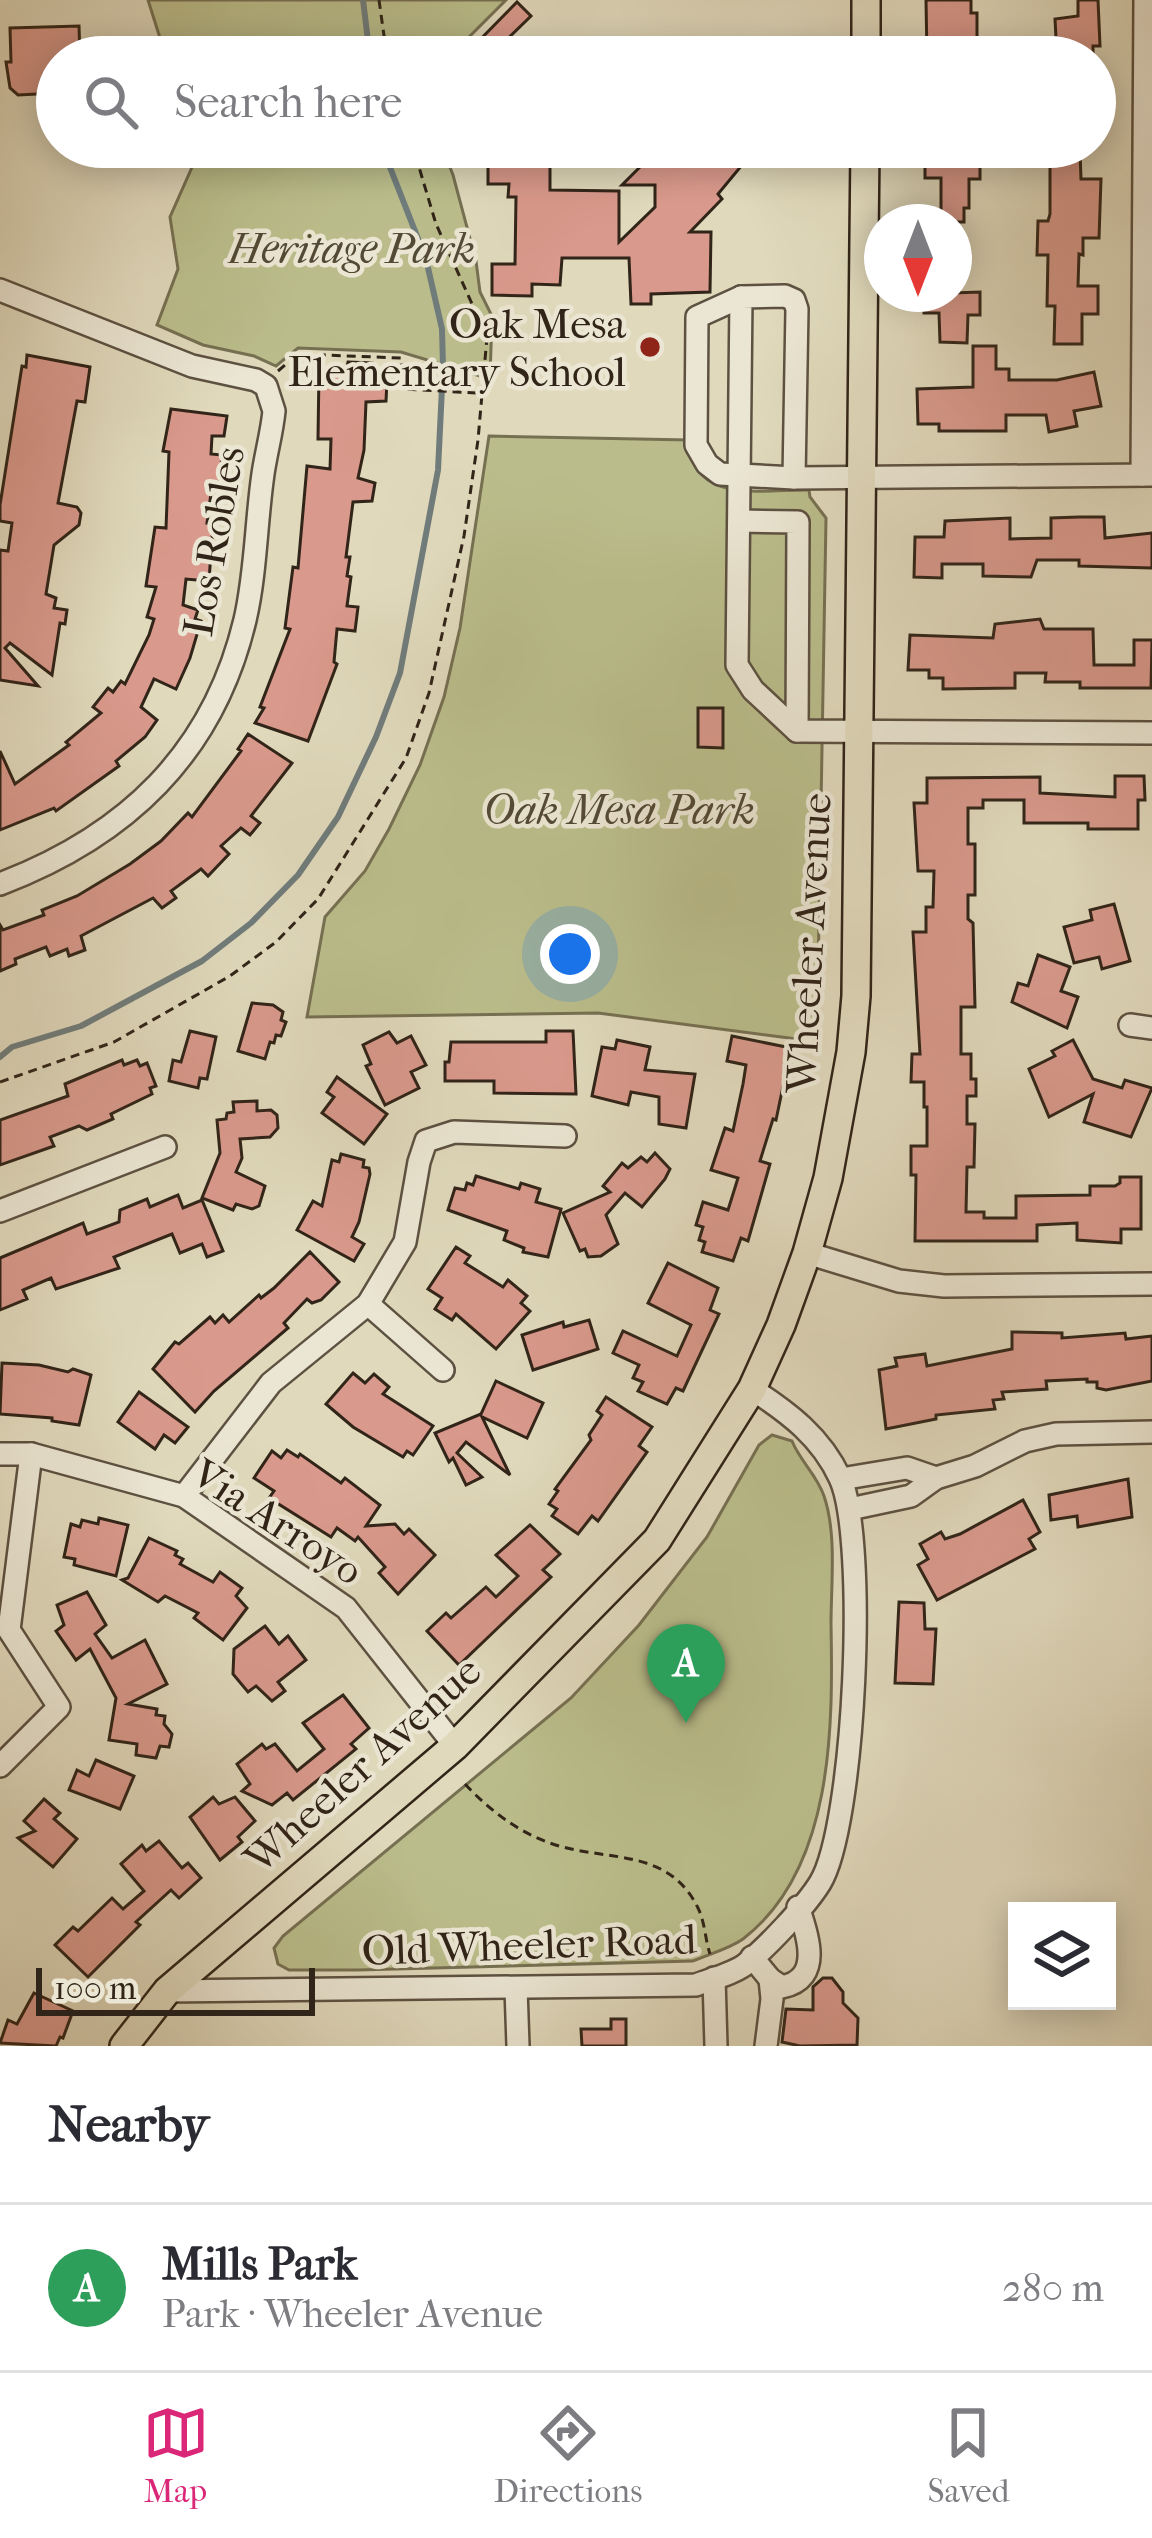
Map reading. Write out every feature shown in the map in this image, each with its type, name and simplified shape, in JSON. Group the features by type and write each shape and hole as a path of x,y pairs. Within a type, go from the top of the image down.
{"main road":[{"path":"866,0 866,36"},
{"name":"Wheeler Avenue","path":"124,2046 167,1990 454,1746 657,1540 752,1389 807,1253 837,1139 851,1052 865,168"}],"street":[{"path":"794,478 797,309 785,296 741,297 697,317 697,445 707,464 720,474 738,478 794,478 863,475 1147,475 1145,0"},
{"path":"0,290 192,366 240,375 266,386"},
{"path":"741,297 737,665 754,690 797,730 1152,733"},
{"name":"Los Robles","path":"0,884 67,854 122,817 178,763 206,724 224,688 246,616 274,411 266,386"},
{"path":"740,521 798,522 797,730"},
{"path":"184,1496 271,1383 368,1304 405,1242 426,1141 454,1132 565,1136"},
{"path":"0,1211 165,1147"},
{"path":"807,1253 898,1281 944,1286 1152,1284"},
{"path":"368,1304 442,1370"},
{"name":"Old Wheeler Road","path":"167,1990 696,1985 744,1966 821,1881 843,1811 854,1631 850,1509 841,1478 823,1447 790,1413 752,1389"},
{"path":"850,1509 911,1496 935,1478 975,1466 1025,1441 1056,1434 1152,1432"},
{"name":"Via Arroyo","path":"0,1454 31,1454 184,1496 346,1608 454,1746"},
{"path":"0,1766 59,1707 9,1630 31,1454"},
{"path":"889,1468 895,1500"},
{"path":"841,1478 889,1468 907,1468 935,1478"},
{"path":"752,1957 782,1987 794,1985 808,1965 808,1936 798,1907"},
{"path":"714,1978 716,2046"},
{"path":"766,2046 770,1979"},
{"path":"517,1988 518,2046"}],"path":[{"path":"379,0 384,36"},
{"path":"0,1082 114,1042 230,976 276,942 319,899 406,758 429,693 464,536 478,440 486,332 436,224 419,168"},
{"path":"266,386 298,354 401,358 403,389 479,393"},
{"path":"465,1784 503,1819 534,1836 576,1850 638,1858 671,1875 698,1908 710,1954"}],"green space":[{"path":"148,0 506,0 470,36 159,36"},
{"name":"Heritage Park","path":"192,168 450,168 480,292 492,316 490,379 401,352 298,348 276,366 203,345 157,325 178,269 170,217"},
{"name":"Oak Mesa Park","path":"489,436 689,440 702,476 716,485 751,491 809,490 826,518 817,1036 797,1039 598,1013 307,1017 325,917 365,871 389,829 420,765 444,697 460,628"},
{"path":"772,1435 792,1441 821,1488 831,1526 832,1559 831,1706 822,1794 795,1875 773,1910 743,1939 693,1961 358,1970 289,1970 278,1964 274,1948 283,1936 571,1698 639,1625 707,1537 759,1445"}],"building":[{"path":"926,0 971,0 971,13 977,13 977,36 927,36"},
{"path":"1078,0 1098,0 1100,36 1056,36 1055,19 1078,16"},
{"path":"517,2 531,16 511,36 484,36"},
{"path":"79,26 79,36 36,36 36,94 18,95 10,88 6,62 11,62 10,28"},
{"path":"488,168 550,168 550,190 619,191 619,242 655,207 655,185 622,185 639,168 740,168 718,194 722,199 690,232 711,232 710,292 651,294 651,304 631,304 629,258 562,258 560,285 532,284 532,296 492,295 492,264 515,264 516,197 508,197 509,184 488,184"},
{"path":"925,168 980,168 980,179 969,179 969,204 941,204 941,178 925,178"},
{"path":"1050,168 1081,168 1081,179 1101,179 1099,238 1083,238 1083,255 1079,254 1078,286 1098,286 1098,314 1082,314 1082,344 1054,344 1055,306 1047,306 1048,255 1037,255 1038,221 1048,221"},
{"path":"972,292 980,292 980,315 968,315 967,343 940,342 939,313 924,312 972,312"},
{"path":"973,346 996,346 996,369 1009,369 1009,380 1057,380 1094,372 1101,406 1074,411 1077,426 1049,432 1046,415 1006,415 1006,431 939,431 939,424 918,424 917,389 973,387"},
{"path":"27,355 90,367 85,402 77,401 58,503 77,507 79,525 54,545 46,594 56,598 54,608 67,610 65,624 60,623 52,675 10,643 5,648 38,686 0,680 0,550 8,551 12,523 0,521 0,505"},
{"path":"348,362 372,363 371,377 387,381 386,401 366,402 358,478 375,483 372,501 353,502 346,557 350,557 347,576 351,577 347,606 358,607 355,631 337,629 337,664 308,741 255,723 290,629 285,628 293,567 298,568 307,466 330,469 331,439 318,439 319,370 346,371"},
{"path":"171,409 227,416 224,436 212,436 211,454 222,455 219,487 212,486 207,523 213,523 209,581 186,579 183,605 198,610 195,619 201,621 190,658 176,689 154,679 141,707 157,720 116,761 119,766 56,811 0,830 0,751 15,784 69,745 66,742 101,713 93,707 108,688 113,692 121,681 125,684 149,635 154,619 147,617 156,587 146,586 155,527 166,528 169,452 163,451"},
{"path":"1104,517 1105,538 1152,533 1152,568 1037,560 1031,577 983,576 983,564 942,564 942,578 914,577 915,537 944,537 945,521 1010,518 1010,539 1051,538 1051,518"},
{"path":"1040,619 1044,629 1093,629 1094,665 1134,665 1134,640 1152,640 1151,688 1080,688 1080,682 1045,682 1046,673 1015,673 1015,688 943,689 943,678 929,678 929,670 908,670 910,635 993,638 995,624"},
{"path":"698,708 723,708 723,748 698,747"},
{"path":"248,734 292,763 251,816 260,823 250,835 241,828 221,846 229,854 208,876 201,869 171,891 176,898 162,908 153,898 81,936 85,950 69,956 67,949 50,956 46,947 15,959 16,964 0,971 0,925 3,930 44,915 42,910 77,896 161,841 188,813 192,817 241,751"},
{"path":"1115,776 1144,776 1145,800 1138,800 1138,829 1024,823 1024,800 983,800 983,808 968,808 968,844 975,844 975,895 968,895 968,919 973,923 975,1007 961,1007 961,1054 971,1054 976,1096 967,1096 967,1124 975,1124 966,1212 984,1212 984,1218 1016,1218 1016,1196 1090,1195 1090,1186 1115,1186 1120,1177 1141,1177 1141,1229 1121,1229 1121,1243 1077,1240 1077,1223 1037,1225 1037,1241 915,1241 916,1175 911,1175 911,1146 927,1146 927,1107 924,1082 911,1082 912,1054 920,1054 913,932 926,932 926,907 933,907 934,871 918,871 914,803 927,803 927,778 1040,777 1040,793 1115,797"},
{"path":"1114,904 1130,961 1102,969 1099,957 1074,963 1064,927 1092,920 1090,910"},
{"path":"1038,955 1070,967 1061,991 1078,997 1067,1028 1012,1002 1018,983 1028,986"},
{"path":"252,1003 273,1005 283,1012 281,1020 286,1022 281,1036 270,1042 265,1059 238,1051"},
{"path":"190,1031 216,1037 207,1079 200,1078 198,1088 169,1081 173,1060 181,1062"},
{"path":"546,1031 573,1031 576,1094 494,1093 494,1081 445,1081 451,1042 546,1042"},
{"path":"389,1032 397,1043 411,1036 426,1065 411,1072 419,1088 385,1105 366,1066 371,1064 363,1045"},
{"path":"732,1036 791,1048 776,1120 760,1161 770,1164 748,1241 741,1238 733,1261 702,1252 703,1227 696,1225 703,1202 728,1210 738,1178 711,1170 725,1128 733,1131 746,1065 727,1061"},
{"path":"617,1040 650,1047 645,1070 695,1074 686,1128 659,1124 659,1097 631,1092 628,1105 592,1096 602,1047 615,1049"},
{"path":"1073,1040 1093,1079 1122,1088 1125,1080 1152,1088 1131,1137 1084,1122 1093,1094 1049,1117 1029,1069"},
{"path":"122,1060 124,1065 137,1060 140,1066 147,1063 156,1086 150,1088 152,1094 111,1114 113,1119 50,1137 54,1146 0,1165 0,1120 68,1096 65,1084"},
{"path":"337,1077 387,1114 364,1144 322,1113 334,1097 327,1092"},
{"path":"257,1101 257,1111 271,1110 277,1115 278,1128 270,1137 240,1139 242,1158 236,1172 265,1186 259,1206 236,1204 233,1210 202,1198 220,1153 217,1120 234,1112 233,1102"},
{"path":"655,1153 670,1169 665,1179 642,1207 625,1193 606,1215 618,1244 601,1256 588,1257 585,1249 580,1251 563,1213 610,1192 603,1186 622,1163 628,1168 641,1157 647,1162"},
{"path":"341,1154 364,1160 363,1167 370,1174 352,1237 364,1244 354,1261 297,1230 313,1201 322,1206 332,1160 339,1162"},
{"path":"476,1176 519,1189 521,1183 540,1189 536,1202 561,1209 548,1257 523,1252 524,1248 504,1240 507,1231 448,1210 455,1188 465,1190"},
{"path":"178,1195 183,1208 202,1200 223,1251 207,1257 202,1244 180,1253 172,1234 114,1257 119,1268 56,1289 51,1278 23,1290 27,1299 0,1310 0,1258 83,1223 87,1234 119,1222 120,1210 147,1199 150,1207"},
{"path":"456,1247 470,1256 465,1263 503,1287 508,1280 527,1296 521,1303 530,1311 496,1349 456,1314 452,1320 435,1309 442,1298 428,1289"},
{"path":"310,1252 339,1282 321,1300 312,1303 307,1299 284,1323 288,1328 195,1412 153,1369 175,1342 179,1344 210,1317 215,1323 223,1315 229,1322 274,1288"},
{"path":"668,1263 718,1288 710,1310 719,1314 683,1391 676,1388 667,1404 638,1391 643,1382 633,1378 639,1365 613,1353 623,1331 677,1356 691,1325 648,1303"},
{"path":"589,1320 598,1349 533,1370 522,1335 563,1322 564,1327"},
{"path":"1012,1332 1062,1333 1062,1338 1152,1336 1152,1381 1106,1390 1087,1379 1046,1381 1047,1389 1002,1392 1004,1399 993,1400 995,1409 936,1415 936,1419 886,1429 879,1370 897,1366 895,1358 925,1354 927,1366 1012,1349"},
{"path":"2,1363 91,1375 79,1425 0,1414"},
{"path":"353,1373 365,1383 374,1374 389,1387 383,1394 433,1426 413,1455 407,1451 403,1457 353,1427 326,1404"},
{"path":"496,1381 543,1403 527,1438 482,1417 510,1475 466,1442 457,1453 482,1477 466,1485 435,1433 481,1414"},
{"path":"139,1392 188,1427 175,1443 164,1435 155,1449 118,1422"},
{"path":"606,1397 652,1427 639,1446 647,1452 598,1521 592,1516 578,1534 552,1516 557,1509 549,1504 591,1440 589,1435 602,1415 597,1411"},
{"path":"287,1450 341,1483 345,1478 380,1505 366,1526 395,1524 404,1534 409,1529 435,1555 398,1594 379,1573 385,1567 358,1537 355,1541 337,1528 331,1537 269,1498 274,1491 254,1478 272,1451 281,1458"},
{"path":"1128,1479 1132,1517 1078,1527 1077,1516 1051,1520 1049,1495"},
{"path":"1023,1500 1040,1532 1029,1539 1035,1549 937,1600 918,1565 928,1559 920,1544 941,1532 945,1539 960,1534"},
{"path":"99,1518 128,1525 116,1576 74,1565 75,1559 64,1557 71,1524 80,1527 82,1520 98,1524"},
{"path":"530,1525 560,1554 543,1570 551,1577 459,1665 427,1631 446,1613 451,1618 486,1587 496,1597 518,1576 496,1555"},
{"path":"149,1538 177,1551 175,1555 183,1559 180,1564 213,1582 220,1572 242,1588 236,1596 247,1608 223,1640 194,1618 198,1613 165,1596 158,1602 122,1580 128,1578"},
{"path":"87,1592 106,1625 95,1634 112,1658 145,1640 167,1684 128,1704 157,1709 156,1715 165,1716 164,1724 172,1734 169,1747 160,1746 156,1758 136,1755 137,1744 109,1740 116,1698 90,1649 76,1660 56,1631 64,1625 57,1605"},
{"path":"899,1602 924,1603 925,1629 936,1629 933,1684 895,1683"},
{"path":"265,1626 279,1644 288,1636 306,1660 278,1682 285,1691 272,1701 256,1686 248,1692 233,1674 234,1649"},
{"path":"343,1695 369,1728 351,1744 356,1749 293,1800 287,1793 272,1805 242,1791 250,1784 237,1764 262,1744 266,1749 275,1744 297,1771 324,1749 303,1723"},
{"path":"96,1760 134,1776 120,1809 69,1790 77,1770 89,1776"},
{"path":"213,1797 219,1804 235,1797 255,1821 238,1837 242,1842 220,1860 190,1817"},
{"path":"44,1799 60,1813 54,1819 77,1839 53,1867 18,1838 35,1831 24,1821"},
{"path":"159,1841 182,1868 188,1863 201,1878 179,1898 171,1890 88,1977 55,1945 73,1927 78,1931 112,1898 123,1909 144,1891 121,1864 142,1845 146,1851"},
{"path":"823,1978 832,1978 843,1992 843,2003 858,2018 857,2045 782,2042 786,2009 813,2010 813,1987"},
{"path":"34,1993 73,2011 63,2038 56,2046 0,2043 8,2020 17,2024"},
{"path":"611,2019 626,2019 626,2046 582,2046 581,2029 611,2029"}],"waterway":[{"path":"363,0 367,36"},
{"path":"0,1057 12,1047 81,1026 202,961 251,923 298,875 338,817 376,737 400,673 438,470 443,367 442,329 426,259 390,168"}],"place":[{"name":"Oak Mesa Elementary School","path":"650,347"},
{"name":"Mills Park","path":"686,1723"}]}
